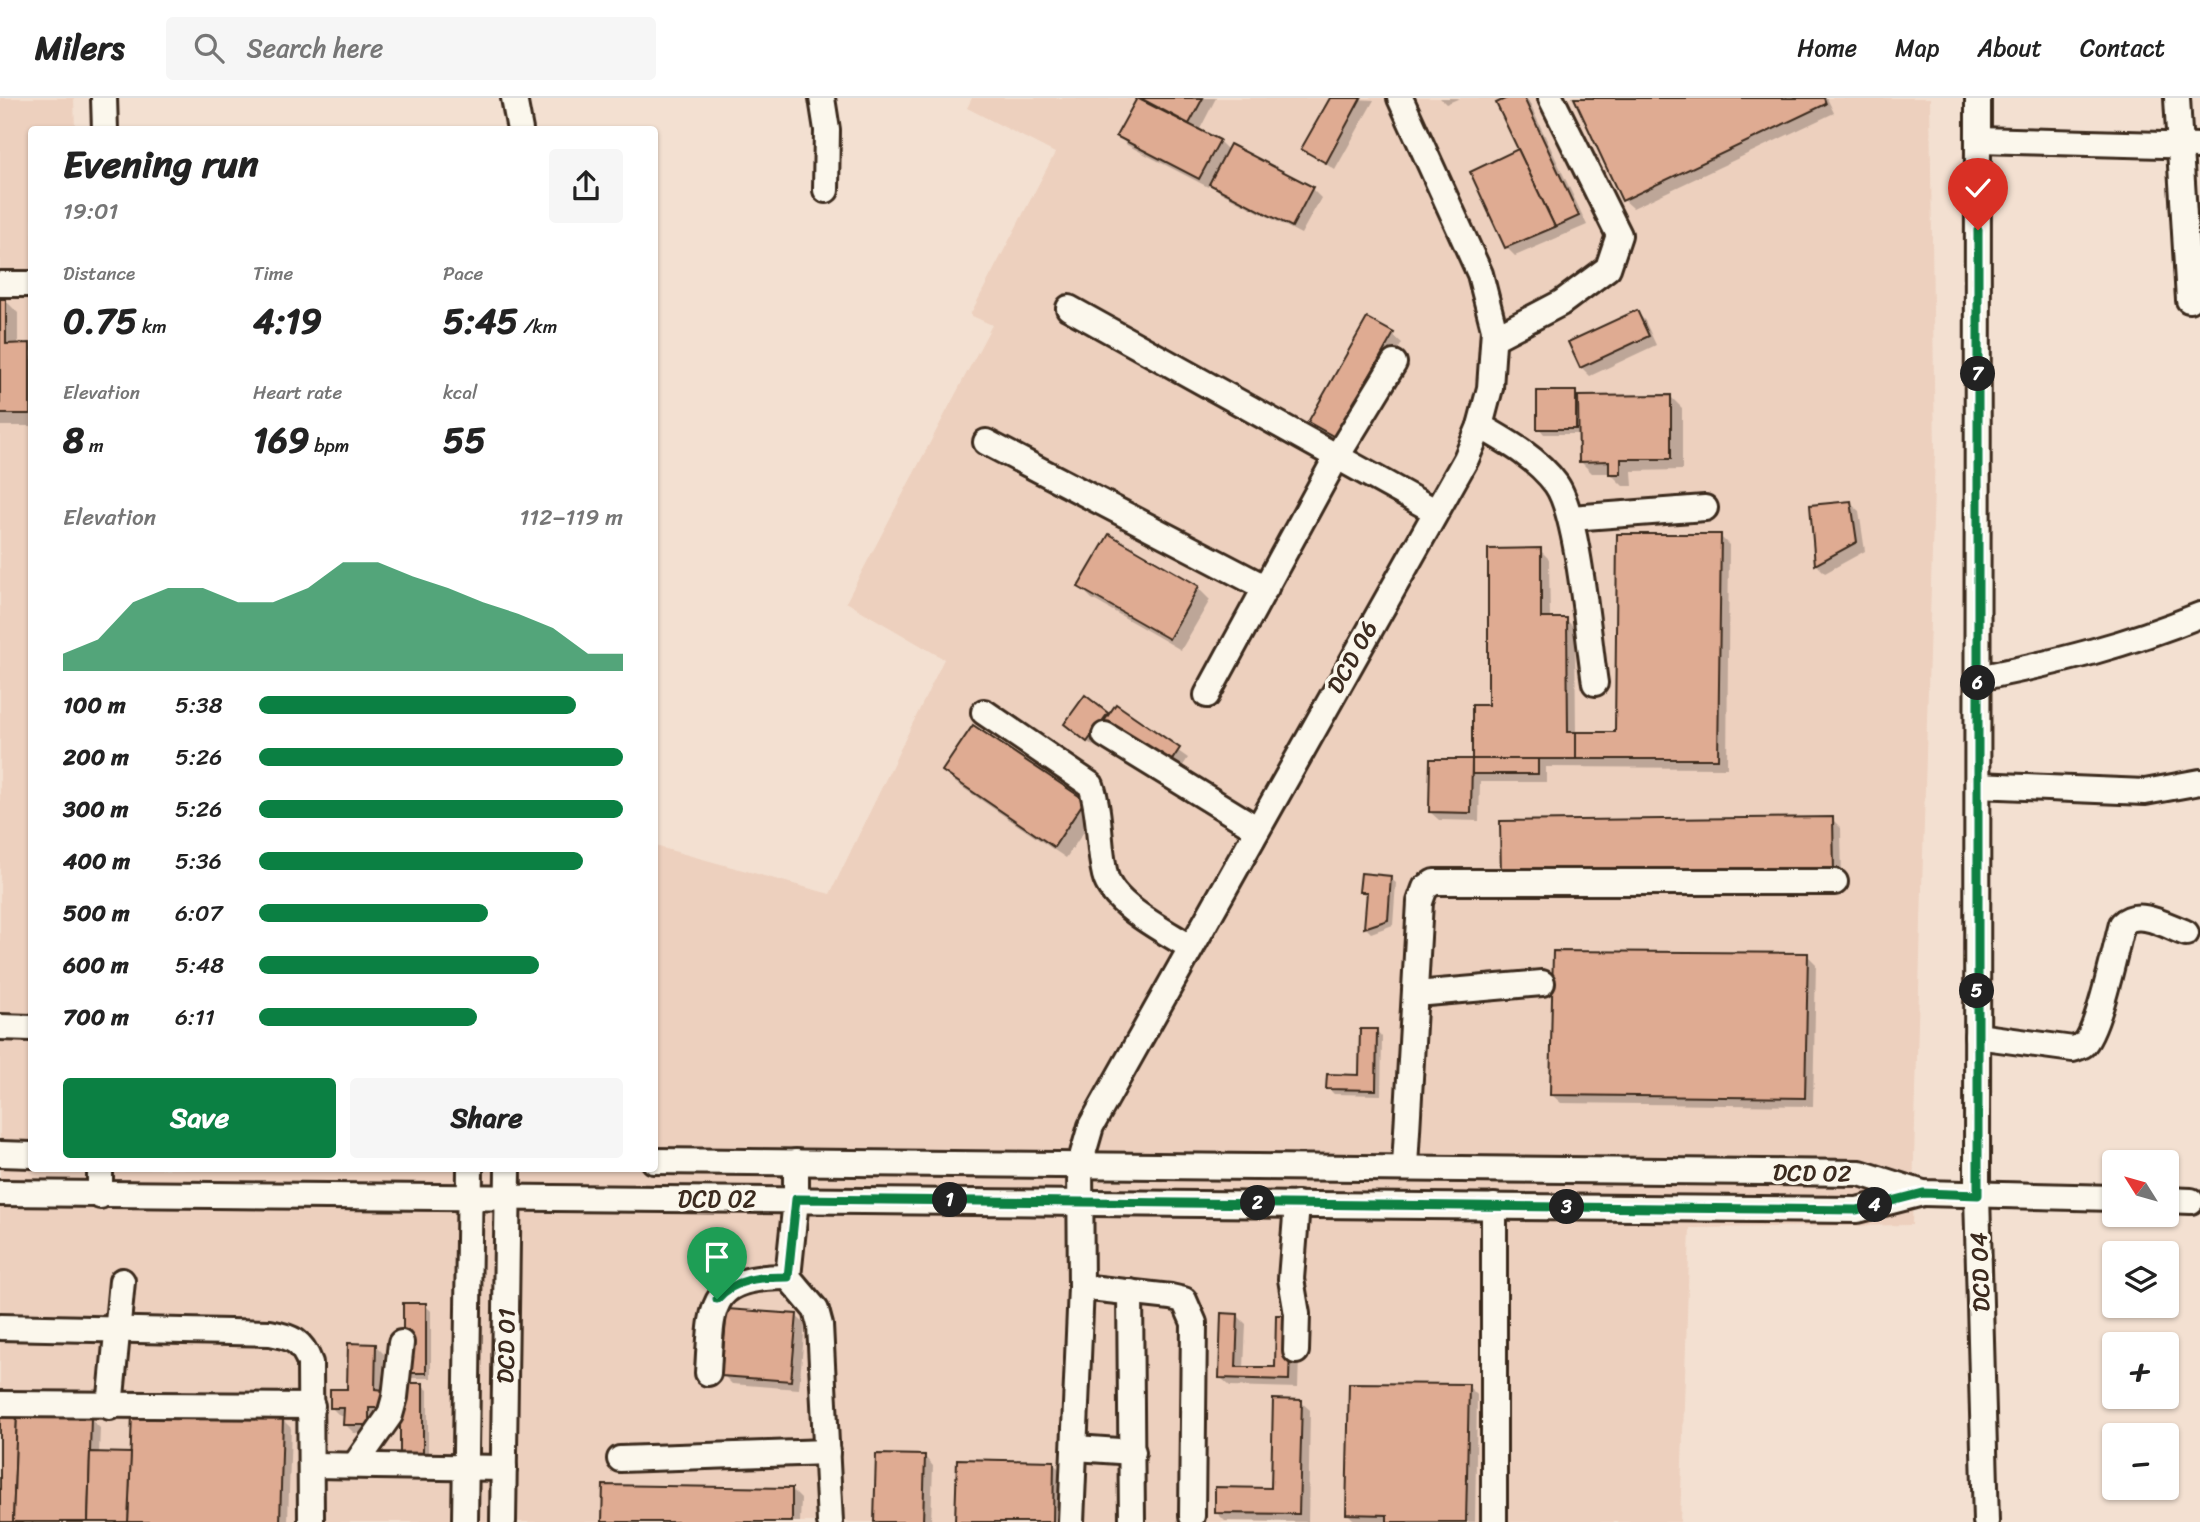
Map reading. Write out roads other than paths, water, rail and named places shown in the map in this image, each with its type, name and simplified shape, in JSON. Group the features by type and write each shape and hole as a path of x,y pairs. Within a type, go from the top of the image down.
{"street":[{"path":"104,98 105,126"},
{"path":"514,98 519,126"},
{"path":"822,98 827,130 826,190"},
{"name":"DCD 06","path":"1071,1522 1081,1287 1080,1164 1091,1126 1256,828 1466,459 1480,426 1490,388 1494,338 1480,274 1399,98"},
{"path":"1494,338 1561,303 1608,268 1619,235 1551,98"},
{"name":"DCD 04","path":"1978,98 1977,1036 1986,1522"},
{"path":"2177,98 2189,146 2189,300"},
{"path":"1978,140 2189,146"},
{"path":"0,284 28,284"},
{"path":"1069,308 1435,512"},
{"path":"1208,695 1336,458 1395,363"},
{"path":"1480,426 1538,464 1558,486 1571,518 1595,683"},
{"path":"986,442 1266,588"},
{"path":"1571,518 1705,508"},
{"path":"1978,678 2064,662 2126,645 2200,615"},
{"path":"984,712 1090,785 1095,799 1104,874 1110,887 1121,901 1190,947"},
{"path":"1105,735 1256,828"},
{"path":"1978,785 2145,792 2200,782"},
{"path":"1405,1166 1420,902 1426,888 1434,882 1835,881"},
{"path":"1977,1036 2073,1049 2083,1045 2090,1036 2105,990 2122,924 2128,918 2139,916 2186,933"},
{"path":"1416,994 1542,983"},
{"path":"0,1027 28,1028"},
{"path":"0,1154 28,1155"},
{"name":"DCD 02","path":"658,1161 1405,1166 1860,1173 1923,1193"},
{"path":"796,1162 796,1199 788,1277 816,1310 820,1325 830,1522"},
{"path":"100,1172 100,1196"},
{"name":"DCD 01","path":"465,1522 470,1172"},
{"name":"DCD 01","path":"503,1522 508,1172"},
{"path":"1923,1193 2102,1198"},
{"name":"DCD 02","path":"0,1194 1082,1201 1857,1210 1923,1193"},
{"path":"1296,1352 1297,1314 1291,1279 1297,1203"},
{"path":"1493,1522 1494,1206"},
{"path":"708,1373 712,1314 717,1299 726,1289 738,1283 763,1277 788,1277"},
{"path":"110,1407 122,1281"},
{"path":"1081,1287 1184,1300 1191,1310 1194,1323 1192,1516"},
{"path":"1130,1292 1132,1522"},
{"path":"0,1327 291,1337 304,1347 310,1363 313,1465 311,1522"},
{"path":"355,1465 390,1415 395,1397 401,1343"},
{"path":"0,1404 110,1407 312,1406"},
{"path":"1076,1448 1133,1452"},
{"path":"620,1458 827,1452"},
{"path":"313,1465 504,1468"}]}
